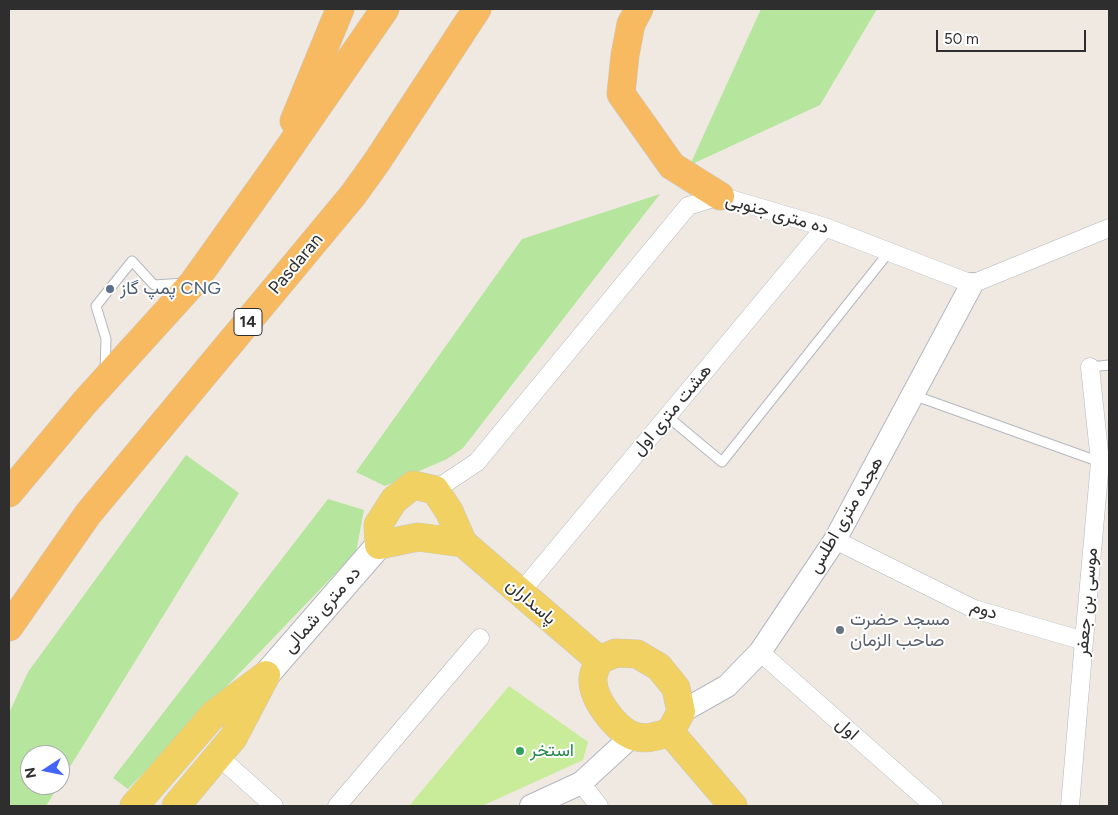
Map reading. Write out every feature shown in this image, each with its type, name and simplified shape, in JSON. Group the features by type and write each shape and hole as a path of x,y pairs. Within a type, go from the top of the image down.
{"highway":[{"path":"273,171 340,9"},
{"path":"9,493 104,381 193,283 385,9"},
{"path":"471,17 488,9"},
{"path":"639,9 631,24 625,55 621,94 672,166 720,196"},
{"name":"Pasdaran","path":"9,627 88,514 353,194 376,163 471,17"}],"main road":[{"path":"435,490 413,485 394,500 378,525 379,545 418,537 463,543"},
{"name":"پاسداران","path":"435,490 449,511 463,543 599,660"},
{"name":"ده متری شمالی","path":"266,675 379,545"},
{"path":"675,722 652,738 632,736 611,719 597,699 593,678 599,660 616,653 637,654 659,667 676,688 675,722 733,806"},
{"path":"176,806 234,738 266,675"},
{"path":"134,806 214,714 266,675"}],"street":[{"name":"ده متری جنوبی","path":"435,490 477,462 688,206 720,196 825,226 972,284"},
{"name":"هشت متری اول","path":"520,593 825,226"},
{"path":"972,284 1109,228"},
{"name":"هجده متری اطلس","path":"675,722 727,686 760,652 835,540 972,284"},
{"name":"موسی بن جعفر","path":"1070,806 1100,462 1090,367"},
{"name":"دوم","path":"835,540 974,608 1084,641"},
{"path":"337,806 480,638"},
{"name":"اول","path":"760,652 934,806"},
{"path":"531,806 581,783 632,736"},
{"path":"218,756 274,806"},
{"path":"581,783 599,806"}],"lane":[{"path":"667,416 722,462 889,252"},
{"path":"104,381 106,339 96,306 132,261 154,286 193,283"},
{"path":"1090,367 1109,365"},
{"path":"913,395 1100,462"}],"green space":[{"path":"761,9 877,9 820,105 690,165"},
{"path":"660,194 463,448 447,459 385,486 356,472 522,239"},
{"path":"186,455 239,493 70,767 70,745 20,745 20,795 53,795 46,806 9,806 9,713 28,672"},
{"path":"328,499 364,510 356,552 128,789 113,778"},
{"name":"استخر","path":"509,686 588,742 583,760 482,806 409,806"}],"place":[{"name":"پمپ گاز CNG","path":"110,289"},
{"name":"مسجد حضرت صاحب الزمان","path":"840,630"},
{"name":"استخر","path":"520,751"}]}
